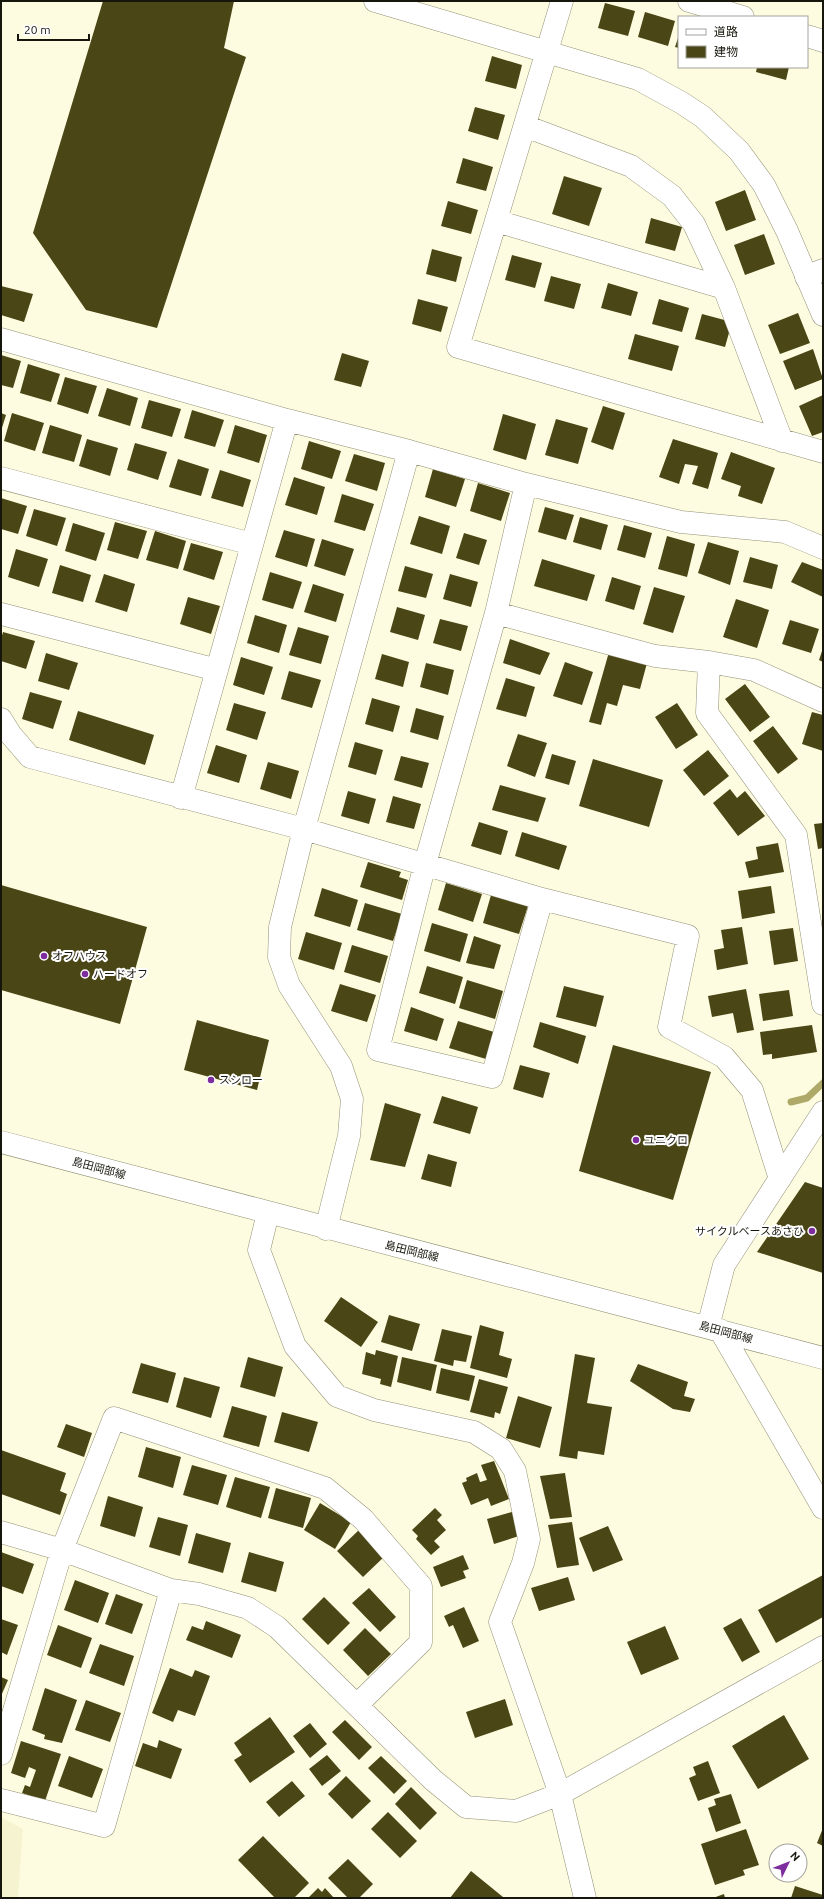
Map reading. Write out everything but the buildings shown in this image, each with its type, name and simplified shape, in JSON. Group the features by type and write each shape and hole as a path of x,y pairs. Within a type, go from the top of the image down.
{"street":[{"path":"375,1 638,79 682,103 703,117 739,151 764,185 787,231 815,274 823,315"},
{"path":"562,1 458,347 823,452"},
{"path":"689,1 740,16"},
{"path":"808,36 823,41"},
{"path":"525,126 631,166 672,196 694,224 724,288 782,441"},
{"path":"496,221 724,288"},
{"path":"1,339 287,420 409,451 526,484 681,522 785,532 823,548"},
{"path":"181,798 287,420"},
{"path":"326,1229 349,1136 352,1099 341,1066 289,985 279,957 280,927 304,829 409,451"},
{"path":"1,478 252,544"},
{"path":"526,484 496,613 425,864 378,1050 492,1078 542,899"},
{"path":"496,613 655,656 710,662 754,670 823,701"},
{"path":"1,614 216,670"},
{"path":"710,662 707,713 796,835 823,1004"},
{"path":"1,719 11,736 30,757 181,798 304,829 542,899 688,936 669,1027 724,1057 752,1090 780,1179"},
{"path":"823,1112 724,1265 714,1328 823,1508"},
{"name":"島田岡部線","path":"1,1142 326,1229 714,1328 823,1358"},
{"path":"268,1213 259,1250 295,1346 337,1396 374,1410 474,1432 501,1449 515,1471 529,1539 523,1563 500,1622 560,1794 585,1898"},
{"path":"1,1754 62,1550 114,1418 325,1488 363,1519 421,1586 421,1642 357,1705"},
{"path":"1,1532 62,1550 171,1590 199,1594 248,1608 277,1627 433,1780 466,1807 516,1811 560,1794 823,1647"},
{"path":"1,1800 104,1826 171,1590"}],"shaded area":[{"path":"1,1817 23,1829 18,1898 1,1898"}],"waterway":[{"path":"791,1102 807,1098 823,1083"}],"place":[{"name":"オフハウス","path":"44,956"},
{"name":"ハードオフ","path":"85,974"},
{"name":"スシロー","path":"211,1080"},
{"name":"ユニクロ","path":"636,1140"},
{"name":"サイクルベースあさひ","path":"812,1231"}]}
